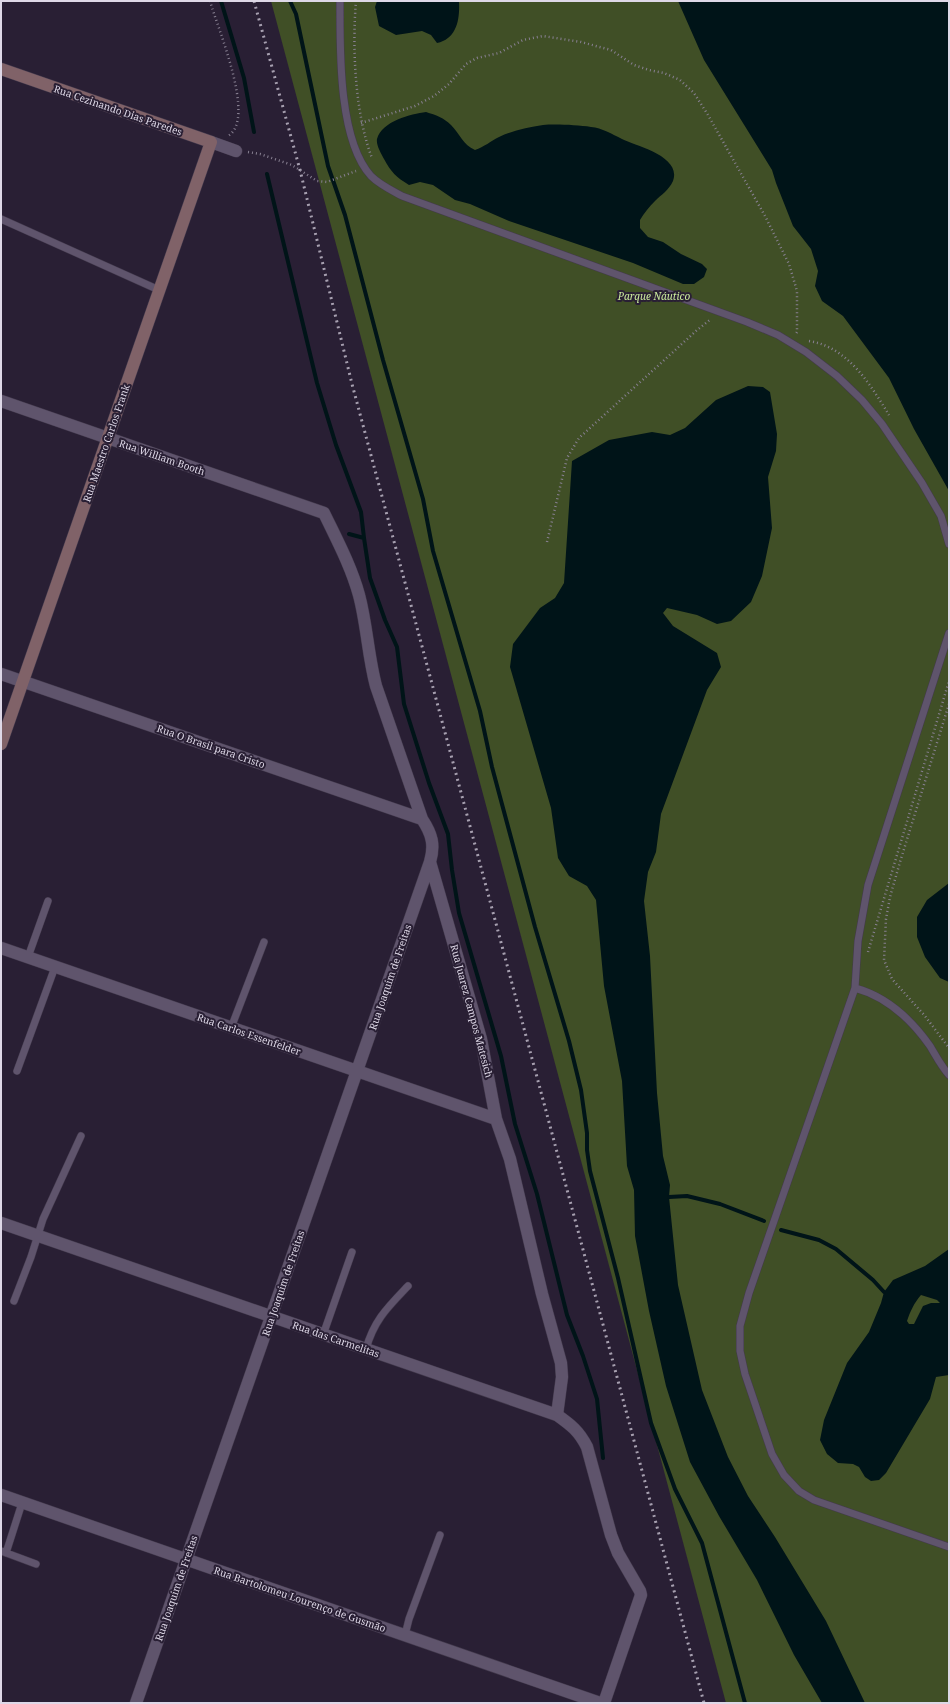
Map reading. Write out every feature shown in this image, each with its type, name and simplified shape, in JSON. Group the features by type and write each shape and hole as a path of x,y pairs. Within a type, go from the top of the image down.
{"street":[{"name":"Rua Cezinando Dias Paredes","path":"1,69 236,150"},
{"name":"Rua Maestro Carlos Frank","path":"1,744 211,142"},
{"name":"Rua William Booth","path":"1,401 324,513"},
{"name":"Rua Juarez Campos Matesich","path":"324,513 344,554 357,589 376,686 422,819 432,838 433,846 430,862 481,1039 496,1119 510,1159 542,1294 561,1363 562,1377 557,1415"},
{"name":"Rua O Brasil para Cristo","path":"1,674 422,819"},
{"name":"Rua Joaquim de Freitas","path":"136,1703 430,862"},
{"name":"Rua Carlos Essenfelder","path":"1,948 496,1119"},
{"name":"Rua das Carmelitas","path":"1,1223 557,1415"},
{"path":"557,1415 572,1426 580,1435 587,1447 611,1535 618,1553 640,1591 640,1596 604,1703"},
{"name":"Rua Bartolomeu Lourenço de Gusmão","path":"1,1495 600,1703"}],"lane":[{"path":"340,1 341,62 346,112 352,142 364,167 372,177 384,187 402,196 722,312 790,342 837,376 862,400 877,418 918,477 941,516 949,544"},
{"path":"1,219 159,290"},
{"path":"949,632 868,885 858,941 855,988 749,1293 740,1326 740,1351 745,1374 772,1454 784,1474 799,1491 814,1500 949,1547"},
{"path":"28,957 48,901"},
{"path":"231,1028 264,942"},
{"path":"16,1071 55,967"},
{"path":"855,988 870,992 898,1010 915,1026 949,1075"},
{"path":"14,1301 43,1219 81,1136"},
{"path":"323,1335 352,1252"},
{"path":"366,1349 375,1324 408,1286"},
{"path":"22,1503 4,1552 36,1564"},
{"path":"405,1635 409,1619 440,1535"}],"path":[{"path":"210,1 233,73 239,104 238,126 234,132 229,136 211,142"},
{"path":"356,1 355,51 361,124 375,165"},
{"path":"361,124 415,106 434,96 449,84 466,64 477,58 498,53 523,40 544,36 581,42 611,50 634,65 648,70 664,73 680,80 694,93 708,115 765,216 789,264 797,291 798,314 796,332 790,342"},
{"path":"236,150 274,158 292,165 317,181 327,182 364,167"},
{"path":"547,542 567,458 579,438 696,331 722,312"},
{"path":"868,953 949,681"},
{"path":"949,704 890,897 886,919 884,960 892,979 925,1016 949,1048"}],"green space":[{"name":"Parque Náutico","path":"271,1 949,1 949,1703 726,1703"}],"shaded area":[{"path":"377,1 459,1 458,21 453,33 444,41 437,43 431,35 422,31 396,35 379,26 375,7"},
{"path":"678,1 949,1 949,491 914,429 889,378 843,316 822,301 815,286 818,271 811,249 793,226 772,170 704,60"},
{"path":"426,112 440,117 448,123 454,128 467,145 475,150 499,137 515,131 543,125 560,125 585,126 599,129 656,153 671,165 674,172 673,181 667,190 643,215 640,220 640,228 648,237 663,242 681,254 702,264 707,269 704,277 694,284 683,284 633,263 509,221 470,204 455,200 433,185 420,182 409,185 397,177 389,167 379,149 377,139 385,127 391,123 405,117"},
{"path":"748,386 763,387 770,392 777,434 776,451 768,477 772,528 762,576 751,602 731,621 717,624 697,615 667,608 663,613 673,626 717,653 721,667 707,690 661,814 656,852 648,872 644,901 650,956 657,1093 663,1156 670,1185 669,1197 678,1285 702,1390 728,1457 748,1496 775,1537 826,1621 865,1703 822,1703 794,1655 757,1580 719,1516 690,1462 666,1386 649,1311 635,1236 634,1190 627,1166 622,1081 604,986 596,900 587,886 569,876 558,858 551,808 510,667 513,644 540,608 555,598 564,583 572,461 609,440 652,432 670,435 685,428 716,400"},
{"path":"949,883 949,982 940,978 925,957 917,937 917,917 927,900"},
{"path":"949,1249 949,1375 936,1377 930,1399 886,1473 879,1480 871,1481 865,1477 859,1467 853,1464 838,1463 827,1454 820,1440 824,1420 847,1363 869,1332 884,1292 893,1280 925,1266","holes":["921,1295 937,1300 940,1303 931,1303 923,1306 914,1324 909,1324 907,1321 909,1314"]}],"waterway":[{"path":"221,1 244,78 254,132"},
{"path":"290,1 296,14 328,166 345,215 383,360 423,499 433,551 480,711 492,767 535,927 569,1041 581,1090 587,1133 587,1150 590,1171 618,1278 651,1423 675,1489 702,1543 745,1703"},
{"path":"267,174 317,383 336,445 361,512 370,578 385,620 397,647 404,704 429,783 448,834 459,913 501,1056 515,1124 537,1194 567,1315 583,1356 597,1399 603,1458"},
{"path":"349,534 364,538"},
{"path":"669,1197 687,1196 720,1204 764,1221"},
{"path":"781,1230 819,1240 836,1249 873,1280 884,1292"}],"railway":[{"path":"254,1 300,170 352,384 704,1703"}]}
